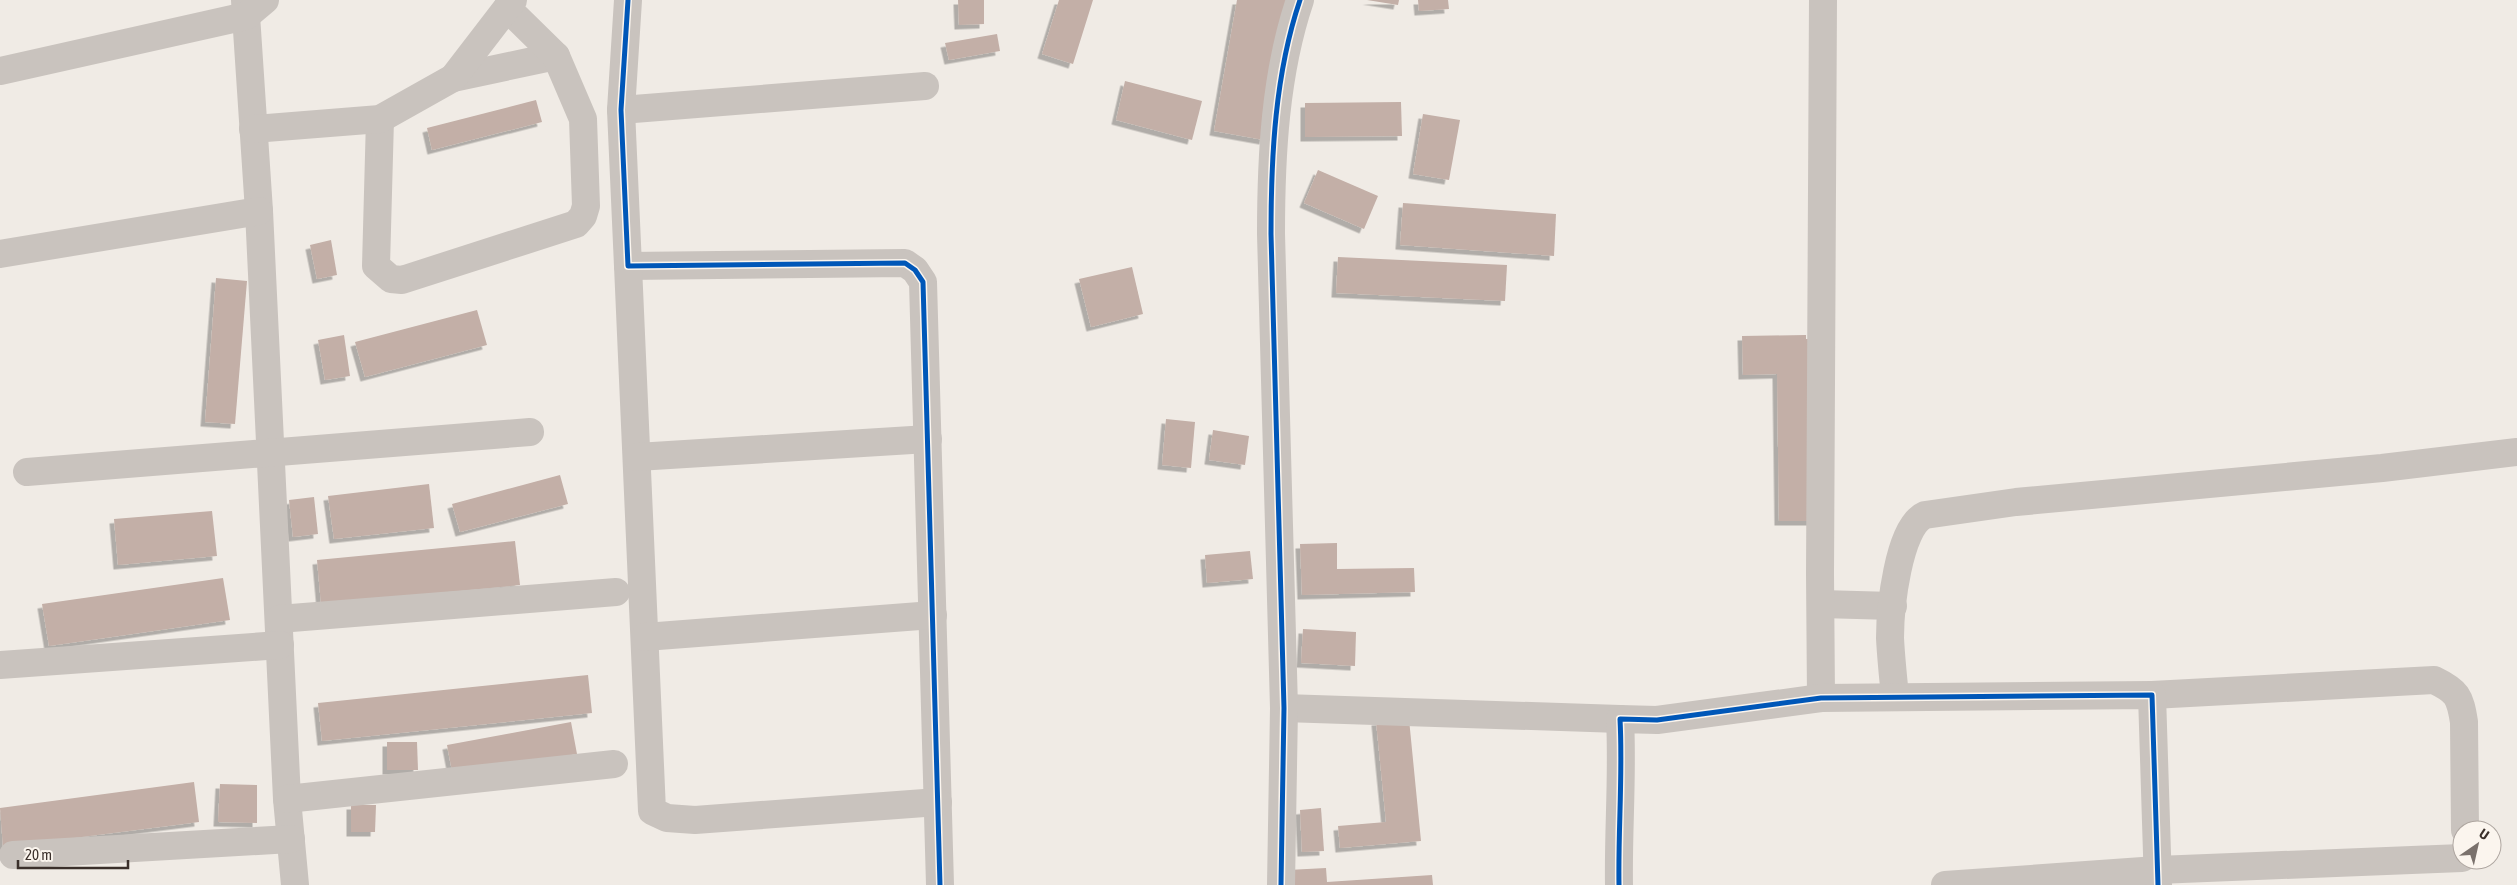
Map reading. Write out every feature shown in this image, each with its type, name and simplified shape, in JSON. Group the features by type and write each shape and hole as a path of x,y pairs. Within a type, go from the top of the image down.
{"street":[{"path":"628,0 621,110 652,811 667,818 695,820 938,802"},
{"path":"1281,885 1284,708 1271,176 1283,69 1300,0"},
{"path":"1823,0 1821,604 1834,698"},
{"path":"380,119 376,266 391,279 402,280 576,224 583,216 586,206 583,119 556,56 510,4 453,78"},
{"path":"0,71 252,5 253,129 259,212 287,799 295,885"},
{"path":"253,129 380,119 453,78 556,56"},
{"path":"621,110 925,86"},
{"path":"0,254 259,212"},
{"path":"628,266 905,263 915,270 923,282 940,885"},
{"path":"27,472 530,432"},
{"path":"637,456 928,439"},
{"path":"1887,696 1890,637 1880,605 1907,536 1916,520 1935,512 2016,502 2382,468 2517,452"},
{"path":"0,665 616,592"},
{"path":"1821,604 1880,605"},
{"path":"645,637 933,616"},
{"path":"1284,708 1657,720 1834,698 2152,695 2434,680 2456,692 2461,704 2464,722 2465,820"},
{"path":"2152,695 2158,878"},
{"path":"1619,885 1620,719"},
{"path":"287,799 614,764"},
{"path":"13,855 291,839"},
{"path":"1945,885 2158,878 2452,859"}],"building":[{"path":"958,0 984,0 984,24 959,25"},
{"path":"1059,0 1093,0 1073,64 1042,54"},
{"path":"1237,0 1289,0 1264,140 1214,131"},
{"path":"1367,0 1399,0 1398,5"},
{"path":"1418,0 1448,0 1449,9 1419,11"},
{"path":"997,34 1000,51 949,60 945,43"},
{"path":"1125,81 1202,101 1192,140 1116,120"},
{"path":"536,100 542,122 432,150 427,128"},
{"path":"1401,102 1402,136 1305,137 1305,103"},
{"path":"1423,114 1460,120 1449,180 1413,174"},
{"path":"1318,170 1378,196 1364,229 1304,203"},
{"path":"1403,203 1556,214 1554,256 1400,245"},
{"path":"331,240 337,275 317,279 310,245"},
{"path":"1338,257 1507,265 1505,301 1336,293"},
{"path":"1132,267 1143,314 1091,327 1079,279"},
{"path":"216,278 247,281 235,424 205,422"},
{"path":"477,310 487,345 365,377 355,342"},
{"path":"344,335 350,376 325,380 318,340"},
{"path":"1806,335 1806,339 1815,339 1818,521 1779,521 1777,374 1743,375 1742,336"},
{"path":"1166,419 1195,422 1191,468 1162,465"},
{"path":"1213,430 1249,436 1245,465 1209,460"},
{"path":"560,475 568,504 460,532 452,504"},
{"path":"429,484 434,528 334,539 328,496"},
{"path":"314,497 318,534 293,537 289,500"},
{"path":"212,511 217,556 118,565 114,519"},
{"path":"515,541 520,585 321,604 317,560"},
{"path":"1337,543 1337,569 1414,568 1415,592 1302,595 1300,544"},
{"path":"1250,551 1253,579 1207,583 1205,555"},
{"path":"223,578 230,620 49,646 42,604"},
{"path":"1303,629 1356,632 1355,666 1301,663"},
{"path":"588,675 592,713 322,741 318,703"},
{"path":"1409,719 1421,841 1340,848 1338,826 1386,822 1376,721"},
{"path":"571,722 577,754 453,776 447,745"},
{"path":"387,742 417,742 418,770 387,770"},
{"path":"194,782 199,822 3,847 0,808"},
{"path":"220,784 257,785 257,823 218,822"},
{"path":"351,805 376,805 375,832 351,832"},
{"path":"1321,808 1324,851 1302,852 1300,810"},
{"path":"1326,868 1327,882 1432,875 1433,885 1289,885 1288,870"}],"cycle path":[{"path":"628,0 621,110 628,266 905,263 915,270 923,282 940,885"},
{"path":"1281,885 1284,708 1271,205 1276,115 1280,86 1285,57 1300,0"},
{"path":"1619,885 1620,719 1657,720 1821,698 2152,695 2158,885"}]}
